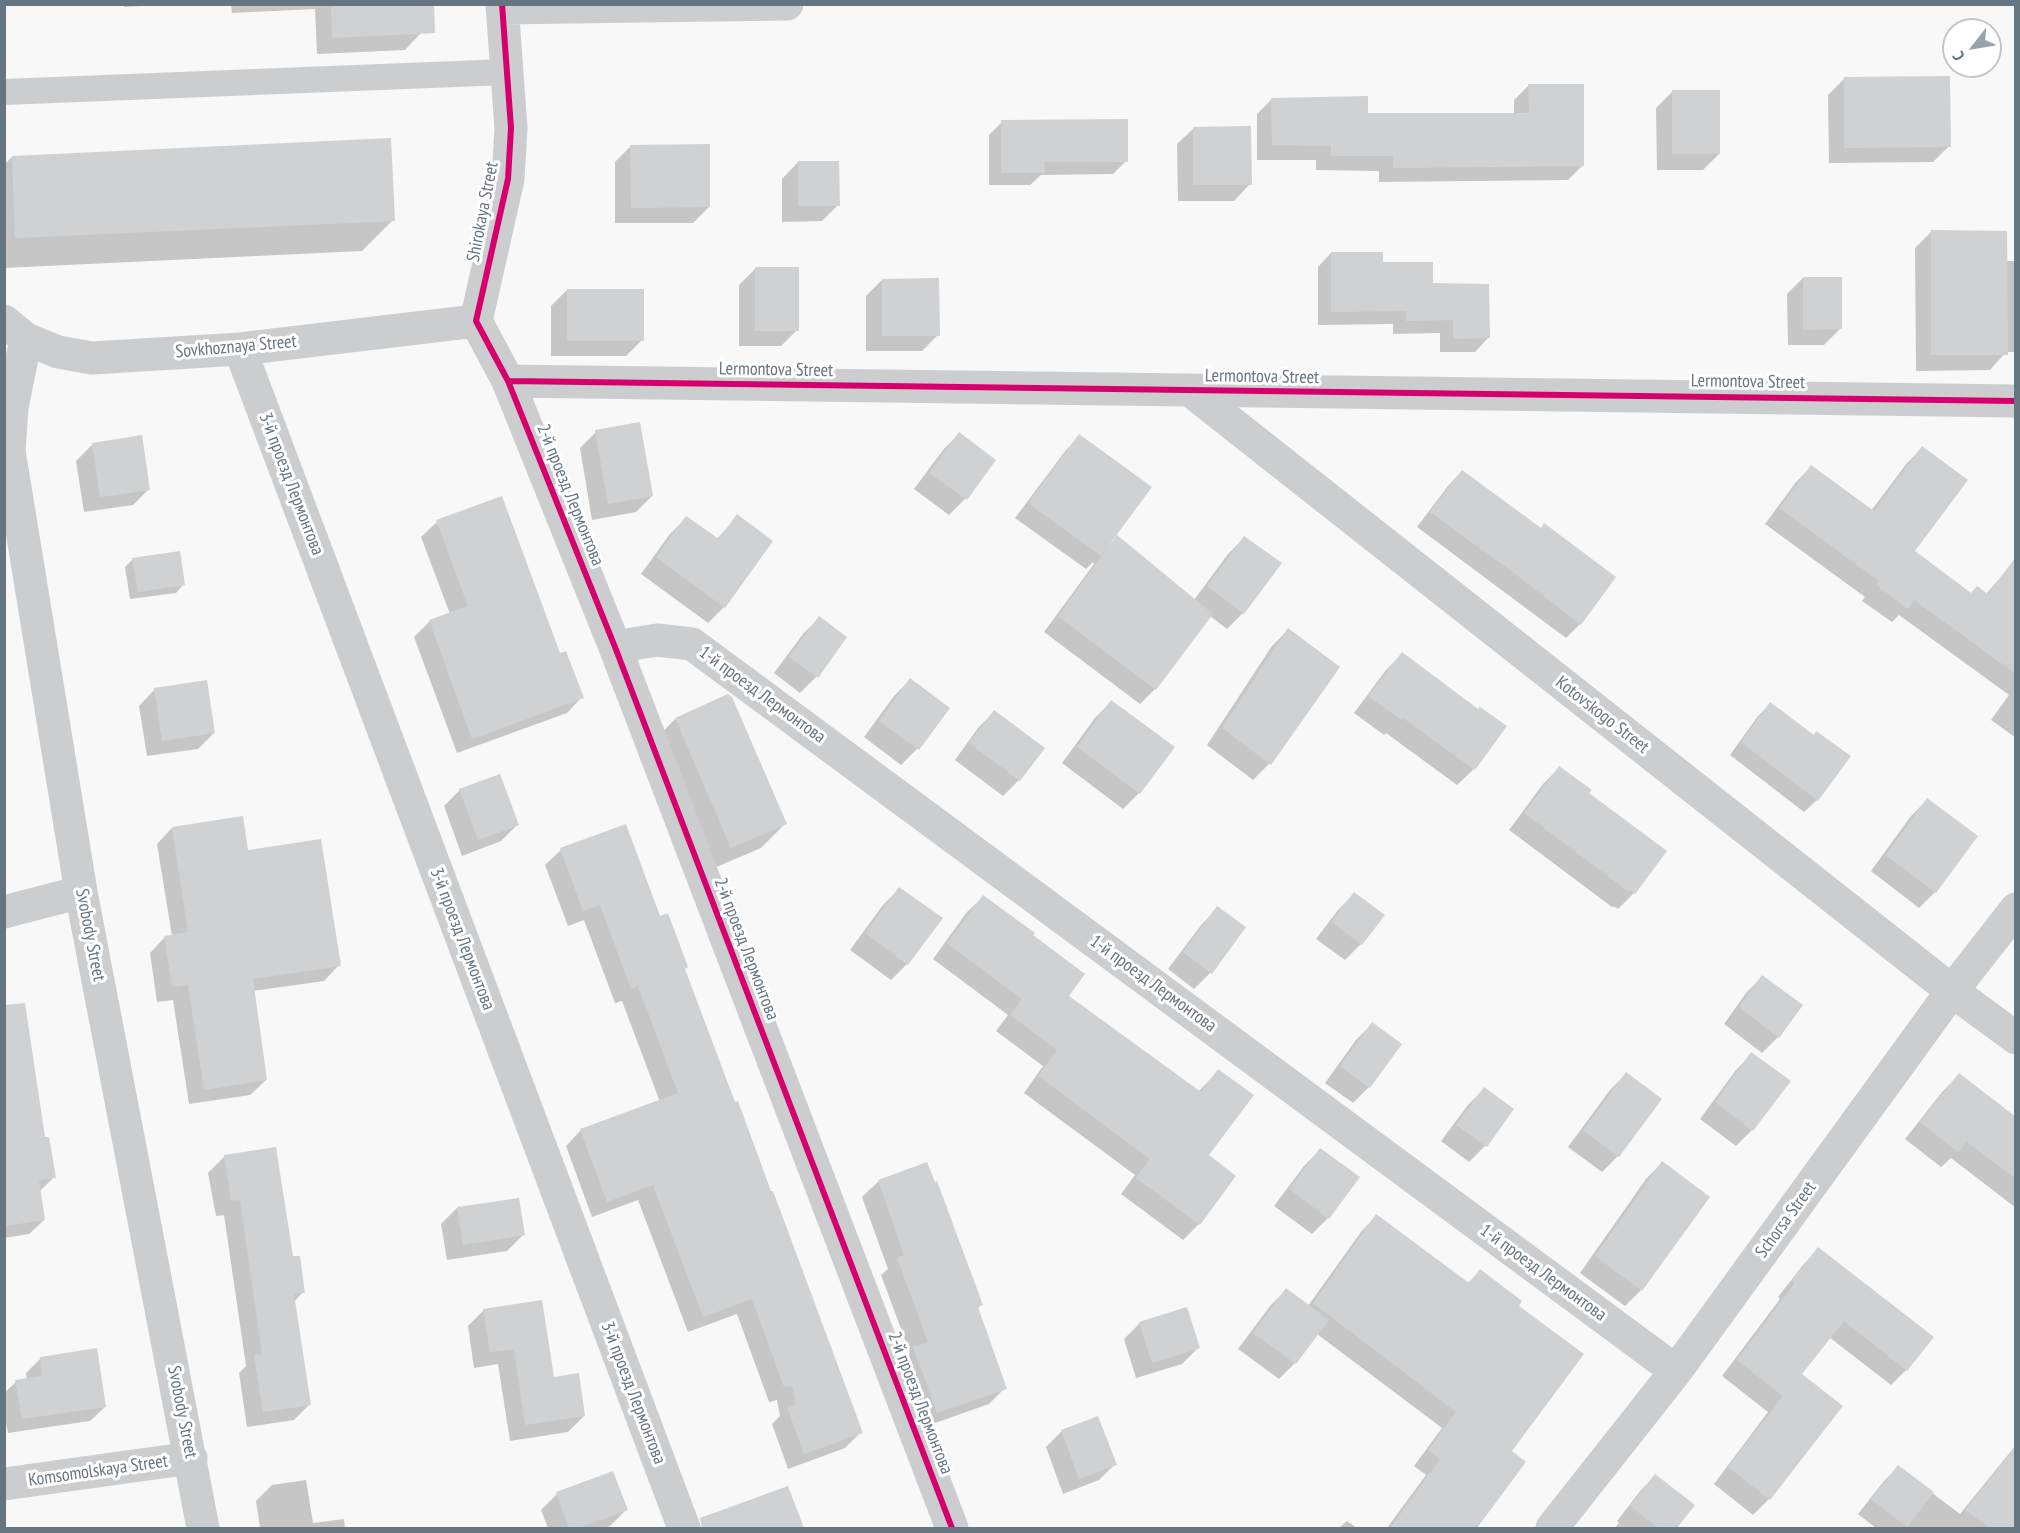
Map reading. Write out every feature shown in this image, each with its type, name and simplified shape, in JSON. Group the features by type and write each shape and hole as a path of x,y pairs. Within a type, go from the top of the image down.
{"street":[{"path":"502,6 787,4"},
{"name":"Shirokaya Street","path":"476,321 508,179 511,129 502,6"},
{"path":"476,321 508,381"},
{"name":"Sovkhoznaya Street","path":"15,330 58,352 92,358 240,348 476,321"},
{"name":"Svobody Street","path":"15,330 9,451 81,892 203,1528"},
{"name":"3-й проезд Лермонтова","path":"240,348 684,1528"},
{"name":"Lermontova Street","path":"508,381 2016,401"},
{"name":"2-й проезд Лермонтова","path":"508,381 615,647 952,1528"},
{"name":"Kotovskogo Street","path":"1191,391 1952,991 2016,1038"},
{"name":"1-й проезд Лермонтова","path":"615,647 657,640 692,644 1676,1371"},
{"path":"4,912 81,892"},
{"name":"Schorsa Street","path":"1552,1528 1676,1371 1952,991 2016,909"},
{"name":"Komsomolskaya Street","path":"4,1484 190,1458"}],"lane":[{"path":"4,92 506,72"}],"building":[{"path":"331,4 434,4 435,33 332,38"},
{"path":"1942,76 1942,78 1950,78 1951,147 1844,148 1844,77"},
{"path":"1528,84 1584,84 1584,166 1393,168 1393,156 1331,156 1331,146 1272,145 1271,98 1368,96 1368,113 1529,113"},
{"path":"1672,90 1720,90 1720,154 1672,154"},
{"path":"1128,119 1128,162 1044,162 1045,173 1001,173 1001,120"},
{"path":"1251,126 1252,185 1193,185 1193,127"},
{"path":"391,138 395,221 15,238 12,156"},
{"path":"710,144 710,207 631,208 630,145"},
{"path":"798,161 839,161 840,206 798,206"},
{"path":"1931,230 2007,231 2008,355 1931,355"},
{"path":"1331,252 1383,252 1383,262 1433,262 1433,283 1489,284 1490,338 1453,339 1453,320 1406,321 1406,311 1331,312"},
{"path":"755,267 799,267 799,331 755,331"},
{"path":"1803,277 1842,277 1842,329 1803,330"},
{"path":"939,278 940,336 882,336 882,279"},
{"path":"567,289 644,289 644,341 567,341"},
{"path":"640,422 653,496 608,504 595,430"},
{"path":"959,432 996,460 967,500 929,473"},
{"path":"1079,434 1152,487 1101,556 1028,503"},
{"path":"142,435 150,490 100,497 92,443"},
{"path":"1922,446 1968,480 1915,551 1971,593 1977,586 1988,594 2016,557 2016,674 1914,600 1908,609 1876,585 1879,581 1779,508 1811,465 1874,511"},
{"path":"1462,470 1541,528 1544,523 1616,577 1581,625 1430,512"},
{"path":"502,496 560,653 566,651 584,698 472,739 429,620 468,606 436,520"},
{"path":"737,514 773,541 725,608 656,557 686,516 719,539"},
{"path":"1117,535 1213,614 1156,690 1058,616"},
{"path":"1244,536 1282,563 1244,614 1207,586"},
{"path":"180,551 185,585 138,592 132,558"},
{"path":"819,616 847,637 818,678 789,657"},
{"path":"1288,628 1340,667 1271,765 1222,728"},
{"path":"1402,652 1478,709 1480,707 1507,726 1475,770 1403,718 1401,720 1368,696"},
{"path":"910,678 950,708 919,750 879,721"},
{"path":"207,680 215,733 162,741 154,688"},
{"path":"728,694 732,697 787,824 731,848 675,718"},
{"path":"1111,700 1175,747 1140,794 1077,747"},
{"path":"1770,702 1814,735 1816,731 1851,756 1818,801 1741,742"},
{"path":"994,710 1045,748 1020,781 969,743"},
{"path":"1559,766 1592,790 1589,793 1667,851 1635,894 1630,890 1629,892 1524,813"},
{"path":"500,774 519,825 478,840 459,789"},
{"path":"1927,798 1978,836 1936,893 1886,855"},
{"path":"243,816 248,850 321,839 341,966 253,979 267,1080 204,1090 188,985 172,987 164,936 188,932 172,827"},
{"path":"626,824 660,916 668,913 688,967 685,969 735,1102 738,1101 771,1191 773,1191 863,1433 804,1454 787,1407 796,1404 792,1386 784,1387 752,1299 703,1317 653,1185 607,1202 580,1129 678,1093 638,986 631,989 600,905 583,911 560,848"},
{"path":"899,887 943,918 908,965 865,933"},
{"path":"1354,892 1385,915 1362,945 1331,922"},
{"path":"983,895 1085,974 1069,996 1201,1092 1218,1069 1254,1095 1209,1155 1236,1176 1200,1225 1136,1178 1150,1159 1038,1076 1057,1050 1010,1015 1022,999 947,943"},
{"path":"1217,906 1246,927 1212,974 1183,952"},
{"path":"1762,975 1803,1005 1779,1038 1739,1007"},
{"path":"25,1003 45,1137 49,1137 56,1178 39,1180 45,1220 4,1226 4,1005"},
{"path":"1372,1022 1402,1044 1370,1088 1340,1066"},
{"path":"1751,1052 1791,1081 1753,1131 1715,1102"},
{"path":"1626,1072 1662,1099 1619,1157 1583,1130"},
{"path":"1959,1073 2016,1117 2016,1179 1967,1142 1958,1152 1920,1122"},
{"path":"1484,1087 1514,1109 1487,1147 1456,1125"},
{"path":"276,1147 293,1256 300,1256 305,1293 294,1294 311,1405 263,1412 254,1355 262,1354 240,1200 231,1201 224,1155"},
{"path":"1320,1148 1360,1177 1329,1219 1289,1189"},
{"path":"1662,1161 1710,1197 1642,1291 1595,1256"},
{"path":"927,1162 935,1182 937,1181 983,1305 978,1307 1007,1389 937,1413 913,1347 928,1342 897,1258 904,1255 878,1180"},
{"path":"519,1198 525,1235 463,1245 457,1207"},
{"path":"1376,1214 1469,1283 1480,1269 1522,1301 1519,1306 1584,1354 1512,1451 1526,1462 1477,1528 1390,1528 1440,1459 1428,1450 1456,1412 1313,1303"},
{"path":"1818,1247 1934,1337 1907,1371 1844,1321 1802,1374 1843,1406 1770,1500 1728,1467 1783,1396 1737,1360 1795,1283 1792,1280"},
{"path":"1286,1288 1329,1320 1296,1364 1253,1333"},
{"path":"542,1300 554,1377 579,1373 585,1416 525,1425 514,1349 490,1352 483,1309"},
{"path":"1187,1307 1200,1348 1152,1363 1139,1322"},
{"path":"97,1348 106,1407 22,1419 15,1380 42,1376 40,1357"},
{"path":"1098,1416 1117,1465 1079,1479 1061,1430"},
{"path":"2016,1446 2016,1528 1990,1528 1965,1510"},
{"path":"1898,1465 1934,1492 1907,1527 1871,1499"},
{"path":"613,1471 628,1510 578,1528 569,1528 556,1492"},
{"path":"1655,1474 1695,1505 1677,1528 1658,1528 1630,1506"},
{"path":"788,1486 804,1528 702,1528 700,1518"}],"cycle path":[{"path":"502,4 511,128 508,179 476,321 508,381 615,647 952,1528"},
{"path":"508,381 2016,401"}]}
